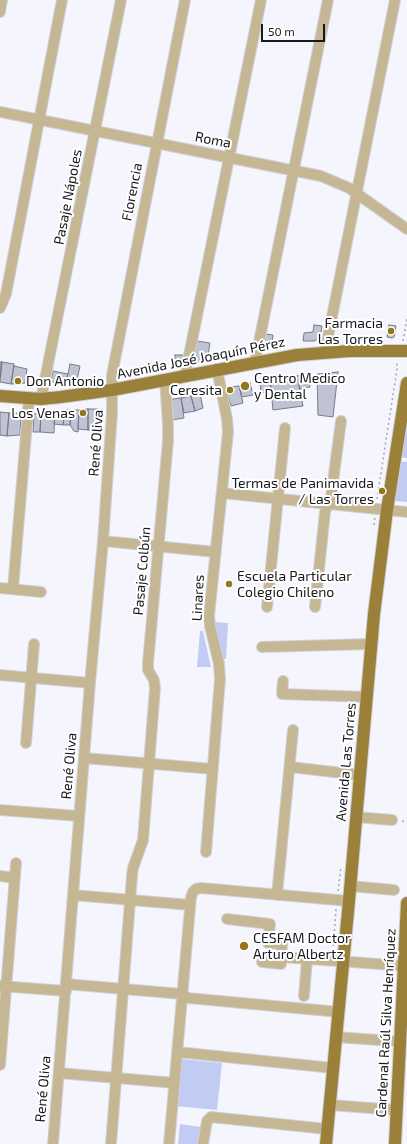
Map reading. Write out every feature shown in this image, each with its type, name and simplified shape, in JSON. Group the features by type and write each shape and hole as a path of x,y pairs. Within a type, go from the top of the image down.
{"main road":[{"name":"Avenida José Joaquín Pérez","path":"0,396 35,399 71,396 112,390 297,355 325,352 378,350 407,351"},
{"name":"Avenida Las Torres","path":"326,1144 371,644 387,510 407,383"},
{"name":"Cardenal Raúl Silva Henríquez","path":"395,1144 407,903"}],"street":[{"path":"0,12 2,0"},
{"path":"0,304 6,294 62,0"},
{"name":"Pasaje Nápoles","path":"12,589 35,399 96,131 121,0"},
{"name":"Florencia","path":"112,390 112,371 185,0"},
{"path":"185,375 261,0"},
{"path":"255,362 328,0"},
{"path":"325,352 395,0"},
{"name":"Roma","path":"0,112 294,170 332,180 357,193 407,229"},
{"name":"Linares","path":"206,852 220,679 219,664 209,616 228,426 217,369"},
{"name":"Pasaje Colbún","path":"111,1144 132,872 143,840 155,688 154,680 148,670 148,663 168,441 168,416 165,379"},
{"name":"René Oliva","path":"53,1144 102,542 112,413 112,390"},
{"path":"315,607 325,512 331,497 341,421"},
{"path":"267,607 285,428"},
{"path":"222,493 407,512"},
{"path":"102,542 216,552"},
{"path":"0,588 41,592"},
{"path":"26,743 34,644"},
{"path":"262,647 371,644"},
{"path":"0,675 90,683"},
{"path":"283,681 281,699 367,697"},
{"path":"278,895 293,730"},
{"path":"84,758 213,768"},
{"path":"290,767 360,775"},
{"path":"0,810 79,816"},
{"path":"356,817 392,820"},
{"path":"0,1065 3,986 16,863"},
{"path":"0,876 15,878"},
{"path":"350,886 394,890"},
{"path":"169,1144 190,905 194,890 201,888 349,901"},
{"path":"73,895 190,905"},
{"path":"227,919 270,924 268,943 282,944 281,964 262,962"},
{"path":"281,957 405,966"},
{"path":"304,996 307,959"},
{"path":"3,986 124,989 182,994 188,998 338,1012"},
{"path":"336,1037 392,1041"},
{"path":"177,1052 333,1068"},
{"path":"59,1073 174,1083"},
{"path":"330,1105 397,1110"},
{"path":"203,1144 207,1121 211,1117 327,1129"}],"shaded area":[{"path":"407,408 407,458 399,457"},
{"path":"399,461 407,462 407,502 394,501"},
{"path":"214,622 228,623 226,659 222,659"},
{"path":"200,631 203,631 211,667 197,667"},
{"path":"182,1059 222,1063 217,1110 176,1106"},
{"path":"180,1124 201,1127 199,1144 178,1144"}],"building":[{"path":"314,325 322,326 320,338 314,341 303,341 304,333 313,332"},
{"name":"Farmacia Las Torres","path":"389,325 396,326 394,337 392,338 387,337"},
{"path":"265,334 273,335 272,345 264,344"},
{"path":"197,341 210,343 207,362 193,362"},
{"path":"175,355 186,355 185,361 175,366"},
{"path":"0,362 2,362 0,377"},
{"path":"2,362 14,364 11,384 0,382"},
{"path":"70,364 80,366 76,385 66,383"},
{"path":"14,366 27,369 25,383 11,384"},
{"path":"53,371 68,374 65,385 54,383 51,380"},
{"path":"338,372 333,417 318,415 317,374"},
{"path":"308,374 310,387 300,389 297,376"},
{"path":"297,376 303,406 273,410 270,380"},
{"path":"270,380 272,391 261,393 260,382"},
{"path":"250,383 253,395 242,397 239,386"},
{"path":"239,386 243,403 231,406 227,392 230,387"},
{"path":"200,394 203,408 195,411 191,396"},
{"path":"191,396 195,411 184,413 181,398"},
{"path":"181,398 184,418 172,420 170,403 173,399"},
{"path":"88,409 98,409 101,415 99,432 88,430"},
{"path":"88,409 88,430 78,429 79,410"},
{"path":"65,410 71,410 70,425 63,425"},
{"path":"65,410 63,425 54,424 55,411"},
{"path":"71,410 79,410 78,432 74,431 70,425"},
{"path":"55,411 54,433 40,432 41,413"},
{"path":"0,412 9,413 7,436 0,435"},
{"path":"9,413 19,413 21,416 20,435 7,436"},
{"path":"41,413 40,432 33,432 34,414"}],"place":[{"name":"Farmacia Las Torres","path":"391,331"},
{"name":"Don Antonio","path":"18,381"},
{"name":"Centro Medico y Dental","path":"245,386"},
{"name":"Ceresita","path":"230,390"},
{"name":"Los Venas","path":"83,413"},
{"name":"Termas de Panimavida / Las Torres","path":"382,491"},
{"name":"Escuela Particular Colegio Chileno","path":"229,584"},
{"name":"CESFAM Doctor Arturo Albertz","path":"244,946"}]}
